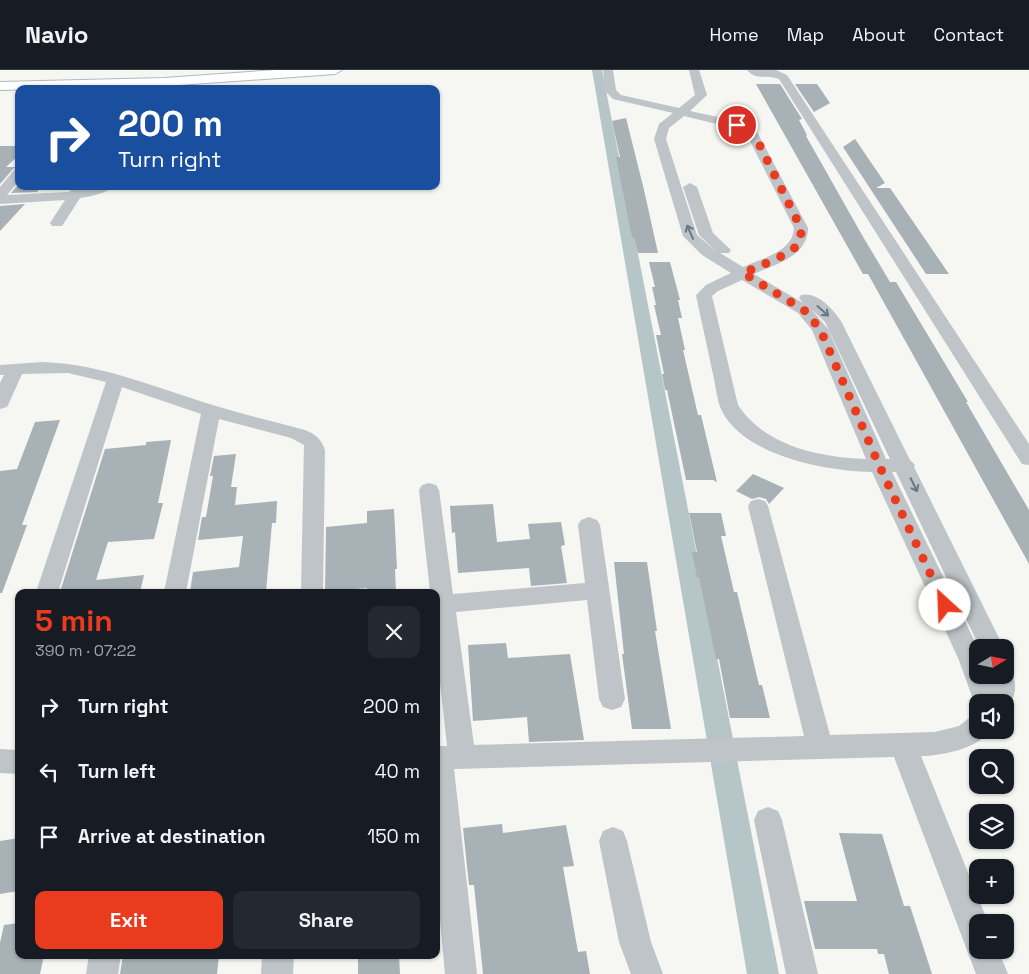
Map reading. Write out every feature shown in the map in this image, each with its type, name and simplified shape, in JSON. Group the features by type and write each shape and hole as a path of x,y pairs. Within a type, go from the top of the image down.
{"street":[{"path":"30,85 212,79 335,70"},
{"path":"608,70 611,91 617,97 737,125 752,133 801,228 801,237 798,245 707,290 704,295 729,406 734,416 769,443 814,459 845,464 904,465"},
{"path":"752,70 760,74 771,71 783,77 1029,459"},
{"path":"702,74 701,94 696,103 688,114 663,127 660,139 690,236 707,252 749,270 811,301 824,310 833,321 988,639"},
{"path":"0,86 15,86"},
{"path":"0,195 15,178"},
{"path":"57,223 78,190"},
{"path":"0,200 78,190 99,190"},
{"path":"749,270 804,310 820,329 879,465 970,658 983,694"},
{"path":"0,403 8,369 68,368 116,379 211,411 298,434 311,440 314,445 312,589"},
{"path":"48,589 116,379"},
{"path":"176,589 211,411"},
{"path":"429,490 444,604 446,758 461,974"},
{"path":"758,506 820,748"},
{"path":"589,525 612,699"},
{"path":"444,604 599,590"},
{"path":"446,758 935,744 969,733"},
{"path":"903,745 969,914"},
{"path":"0,761 15,762"},
{"path":"768,820 802,974"},
{"path":"613,841 635,942 647,974"},
{"path":"102,974 104,959"},
{"path":"277,974 278,959"},
{"path":"986,959 992,974"}],"building":[{"path":"756,84 780,84 802,119 799,120 806,136 862,235 890,282 896,282 968,402 966,402 1029,510 1029,564 868,274 863,274"},
{"path":"795,84 817,84 830,103 814,112"},
{"path":"626,118 658,253 638,253 634,237 632,237 616,157 620,157 612,121"},
{"path":"855,139 885,183 876,188 890,188 949,274 926,274 843,147"},
{"path":"0,146 15,146 15,159 6,167 15,168 0,184"},
{"path":"15,188 39,190 37,192 11,193"},
{"path":"25,204 0,231 0,206"},
{"path":"649,262 670,262 680,300 678,300 682,318 678,318 685,350 683,350 698,415 701,415 717,482 713,480 686,480 662,374 664,374 656,335 661,335 654,305 656,305 652,287 655,287"},
{"path":"60,420 22,525 27,525 2,593 0,593 0,471 17,469 35,422"},
{"path":"171,440 158,503 163,503 154,539 108,542 96,580 144,575 141,589 61,589 105,449 146,445 146,442"},
{"path":"236,454 231,487 237,487 235,505 277,501 276,523 272,523 266,589 190,589 193,572 239,567 243,536 198,540 202,517 206,517 213,476 210,476 214,456"},
{"path":"753,474 784,488 769,504 766,499 759,497 752,499 736,491"},
{"path":"493,504 497,542 530,539 528,524 561,522 565,545 561,546 567,583 531,586 529,568 458,573 455,532 452,533 450,506"},
{"path":"394,509 397,569 395,569 396,589 325,589 326,527 367,523 367,511"},
{"path":"689,513 721,513 726,536 721,536 734,592 737,592 759,685 762,685 770,718 730,718 719,659 716,659 692,552 697,552"},
{"path":"614,562 647,562 657,631 655,631 671,729 632,729 622,654 624,654"},
{"path":"506,643 508,658 570,654 584,740 529,742 527,717 473,721 468,645"},
{"path":"502,824 503,833 566,825 574,866 563,867 578,952 586,951 590,974 483,974 474,885 469,885 463,828"},
{"path":"839,833 882,834 904,906 910,906 932,974 889,974 884,954 878,954 877,949 815,949 804,901 857,901"},
{"path":"15,839 15,892 0,894 0,841"},
{"path":"15,924 15,959 43,959 40,974 0,974 0,943 4,925"},
{"path":"122,959 219,959 217,974 120,974"},
{"path":"358,959 399,959 400,974 358,974"}],"waterway":[{"path":"597,70 763,974"}],"route":[{"path":"737,125 745,128 756,138 801,228 801,237 798,245 790,251 743,273 804,310 812,317 820,329 879,465 945,605"}]}
